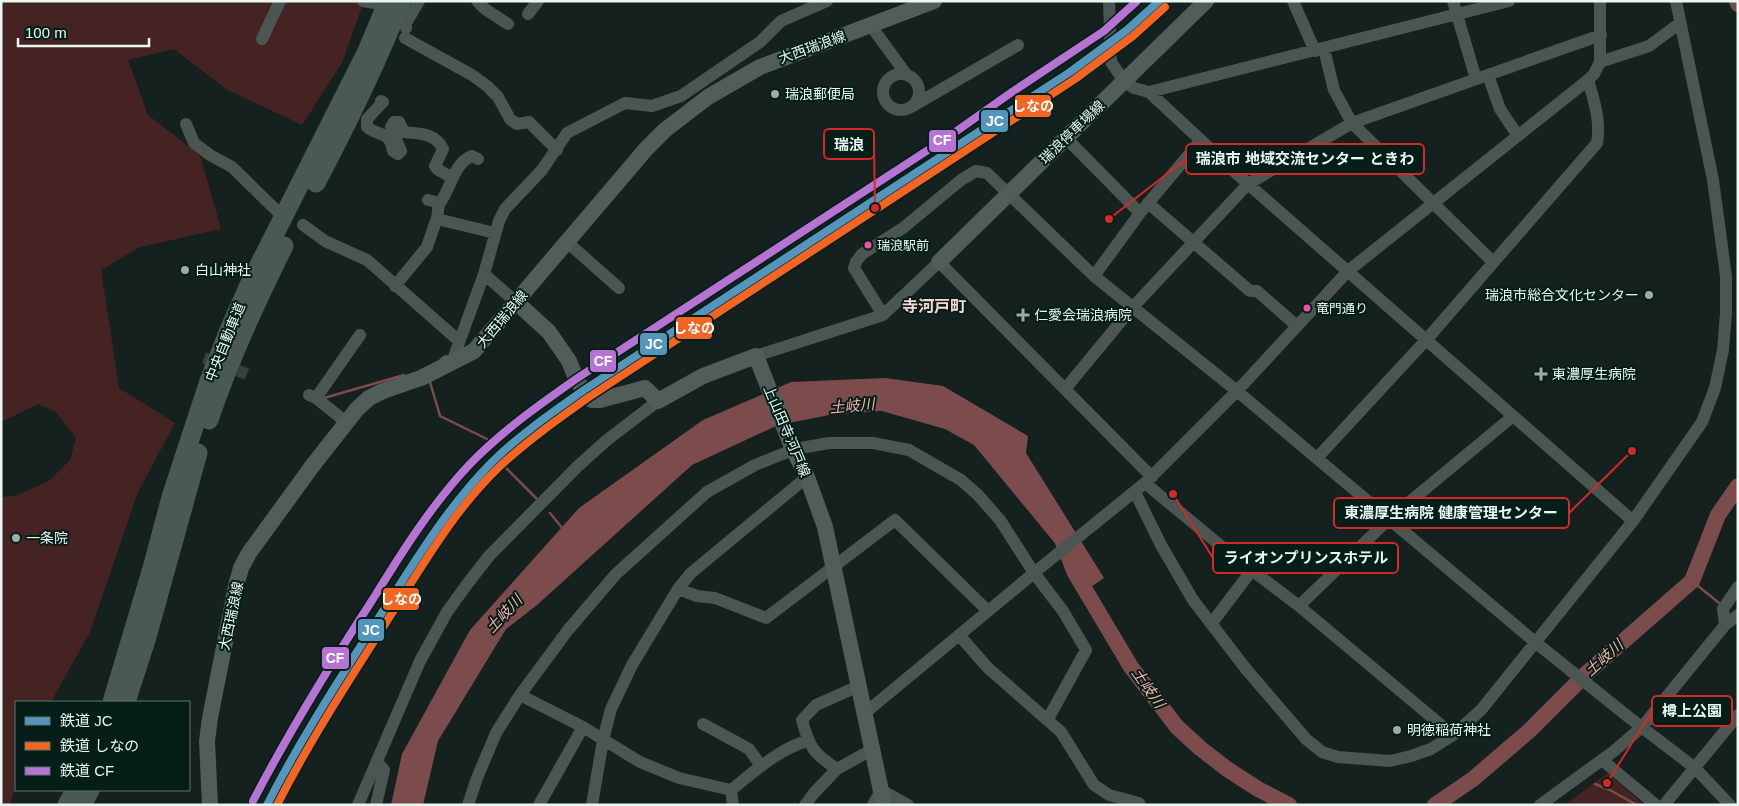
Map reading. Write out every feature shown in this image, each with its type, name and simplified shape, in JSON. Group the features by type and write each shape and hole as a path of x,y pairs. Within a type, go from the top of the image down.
{"highway":[{"name":"中央自動車道","path":"126,701 147,637 194,467 210,416 233,355 286,242 363,92 385,44 401,1"},
{"name":"中央自動車道","path":"112,701 174,488 209,381 250,283 368,52 375,2"},
{"path":"67,805 74,791"},
{"path":"82,805 89,791"}],"main road":[{"name":"大西瑞浪線","path":"210,805 207,741 210,718 232,603 241,568 258,540 346,422 369,398 383,391 421,378 474,352 646,149 665,130 708,97 760,67 934,1"},
{"name":"瑞浪停車場線","path":"939,262 1206,1"},
{"path":"516,302 549,332 569,361 577,381 592,400 600,400 645,388 658,401 702,376 758,364"},
{"name":"上山田寺河戸線","path":"758,364 807,477 820,512 865,713 880,800"}],"street":[{"path":"262,39 280,1"},
{"path":"419,1 406,24 406,33 472,75 498,97 510,119 517,124 529,122 556,150"},
{"path":"477,1 485,9 508,24"},
{"path":"528,14 538,1"},
{"path":"452,362 484,274 499,221 505,209 542,170 567,133 625,104 652,106 680,96 760,42 782,21 827,1"},
{"path":"1110,1 1111,62 1124,81 1134,88 1149,92 1248,184 1633,521"},
{"path":"1293,1 1320,50 1334,90 1352,123 1493,262"},
{"path":"1454,1 1457,14 1482,77 1518,136"},
{"path":"1149,92 1508,1"},
{"path":"865,713 1149,480 1237,391 1348,270 1588,80 1594,74 1600,62 1600,1"},
{"path":"1135,492 1193,600 1252,676 1306,739 1322,752 1338,757 1390,761 1411,756 1431,749 1453,735 1481,710 1633,521 1702,422 1715,388 1723,350 1726,276 1713,180 1676,1"},
{"path":"1600,62 1649,46 1680,23"},
{"path":"871,26 906,74 916,80 918,98 911,107"},
{"path":"1065,389 1132,308 1248,184 1352,123 1601,35"},
{"path":"906,74 894,75 889,78 883,89 883,95 894,109 900,110 911,107 1018,45"},
{"path":"721,68 732,82"},
{"path":"1316,458 1427,339 1597,143 1599,133 1596,109 1588,80"},
{"path":"381,101 383,102 367,119 367,127 370,130 386,135 392,142 393,151 398,154 401,150 392,127 394,122 399,122 404,132 416,132 427,135 441,145 443,149 435,166 451,178"},
{"path":"186,124 194,143 210,155 232,166 278,212"},
{"path":"1066,138 1140,214"},
{"path":"1094,276 1148,203 1201,140"},
{"path":"395,286 427,247 437,218 433,202 469,157 472,156 478,159"},
{"path":"884,315 854,268 856,262 862,254 903,228 961,180 976,171 987,173 1094,276 1237,391 1535,642 1695,768 1730,805"},
{"path":"1148,203 1250,291 1257,291 1297,326"},
{"path":"437,218 495,233"},
{"path":"303,225 325,241 367,260 459,341"},
{"path":"567,242 619,288"},
{"path":"758,364 884,315 939,262 1065,389 1149,480 1252,570 1299,606 1453,735"},
{"path":"484,274 516,302"},
{"path":"346,422 312,396 360,335"},
{"path":"358,805 420,661 447,612 468,582 489,556 578,466 607,440 658,401"},
{"path":"1299,606 1389,519 1512,416"},
{"path":"468,805 496,733 520,695 568,630 616,574 707,492 755,465 793,448 829,444 873,443 909,450 961,480 978,495 1000,520 1037,570 1086,650 1048,719"},
{"path":"592,805 603,740 611,709 632,664 678,588 697,568 807,477"},
{"path":"678,588 697,596 715,598 766,618 895,520 988,611"},
{"path":"1211,624 1252,570"},
{"path":"1725,624 1723,609 1738,587"},
{"path":"1540,805 1602,760 1642,727 1725,624 1738,615"},
{"path":"959,635 988,668 1061,732 1094,785 1109,795 1139,803 1140,805"},
{"path":"837,769 825,761 808,741 802,720 816,705 859,686"},
{"path":"520,695 583,727 640,762 679,778 730,790"},
{"path":"1664,805 1738,715"},
{"path":"703,724 749,749 761,766"},
{"path":"539,805 583,727"},
{"path":"730,790 761,766 799,743 808,741"},
{"path":"806,805 814,793 837,769 872,749"},
{"path":"1602,760 1656,805"},
{"path":"376,805 384,770 377,762"},
{"path":"730,790 733,805"},
{"path":"880,800 908,805"}],"shaded area":[{"path":"1,1 364,1 342,63 302,125 226,89 174,49 128,60 148,115 200,155 221,229 140,247 101,270 119,388 175,423 138,492 90,632 52,701 15,701 15,788 10,805 1,805 1,497 16,496 50,480 70,460 76,438 55,411 38,404 1,422"},
{"path":"1608,773 1644,805 1564,805"}],"water":[{"path":"885,378 943,386 1028,436 1026,453 1104,578 1091,587 974,445 945,429 836,398 692,465 537,605 506,629 438,741 423,805 391,805 402,754 470,630 579,508 703,420 791,382"}],"waterway":[{"path":"441,359 446,356"},
{"path":"324,398 404,375"},
{"path":"430,382 440,416 487,439"},
{"name":"土岐川","path":"788,415 829,407 878,403"},
{"path":"499,461 536,498"},
{"name":"土岐川","path":"1435,805 1473,779 1529,731 1587,673 1692,581 1718,515 1738,486"},
{"path":"550,513 563,529"},
{"name":"土岐川","path":"1063,542 1075,573 1131,667 1177,727 1227,769 1258,789 1289,805"},
{"path":"1692,581 1719,603"},
{"path":"1595,784 1637,805"}],"tunnel":[{"path":"204,358 247,374"}],"rail line":[{"name":"CF","path":"253,801 310,699 406,546 456,479 495,440 576,379 951,135 1104,31 1137,1"},
{"name":"JC","path":"267,805 320,710 417,557 459,499 501,453 584,390 1070,72 1127,30 1159,1"},
{"name":"しなの","path":"277,805 332,707 428,556 468,500 510,457 543,430 589,397 1075,79 1133,36 1165,7"}],"place":[{"name":"瑞浪郵便局","path":"775,94"},
{"name":"瑞浪","path":"875,208"},
{"name":"瑞浪市 地域交流センター ときわ","path":"1109,219"},
{"name":"瑞浪駅前","path":"868,245"},
{"name":"白山神社","path":"185,270"},
{"name":"瑞浪市総合文化センター","path":"1649,295"},
{"name":"竜門通り","path":"1307,308"},
{"name":"仁愛会瑞浪病院","path":"1023,315"},
{"name":"東濃厚生病院","path":"1541,374"},
{"name":"東濃厚生病院 健康管理センター","path":"1632,451"},
{"name":"ライオンプリンスホテル","path":"1173,494"},
{"name":"一条院","path":"16,538"},
{"name":"明徳稲荷神社","path":"1397,730"},
{"name":"樽上公園","path":"1607,783"}],"district":[{"name":"寺河戸町","path":"934,306"}]}
